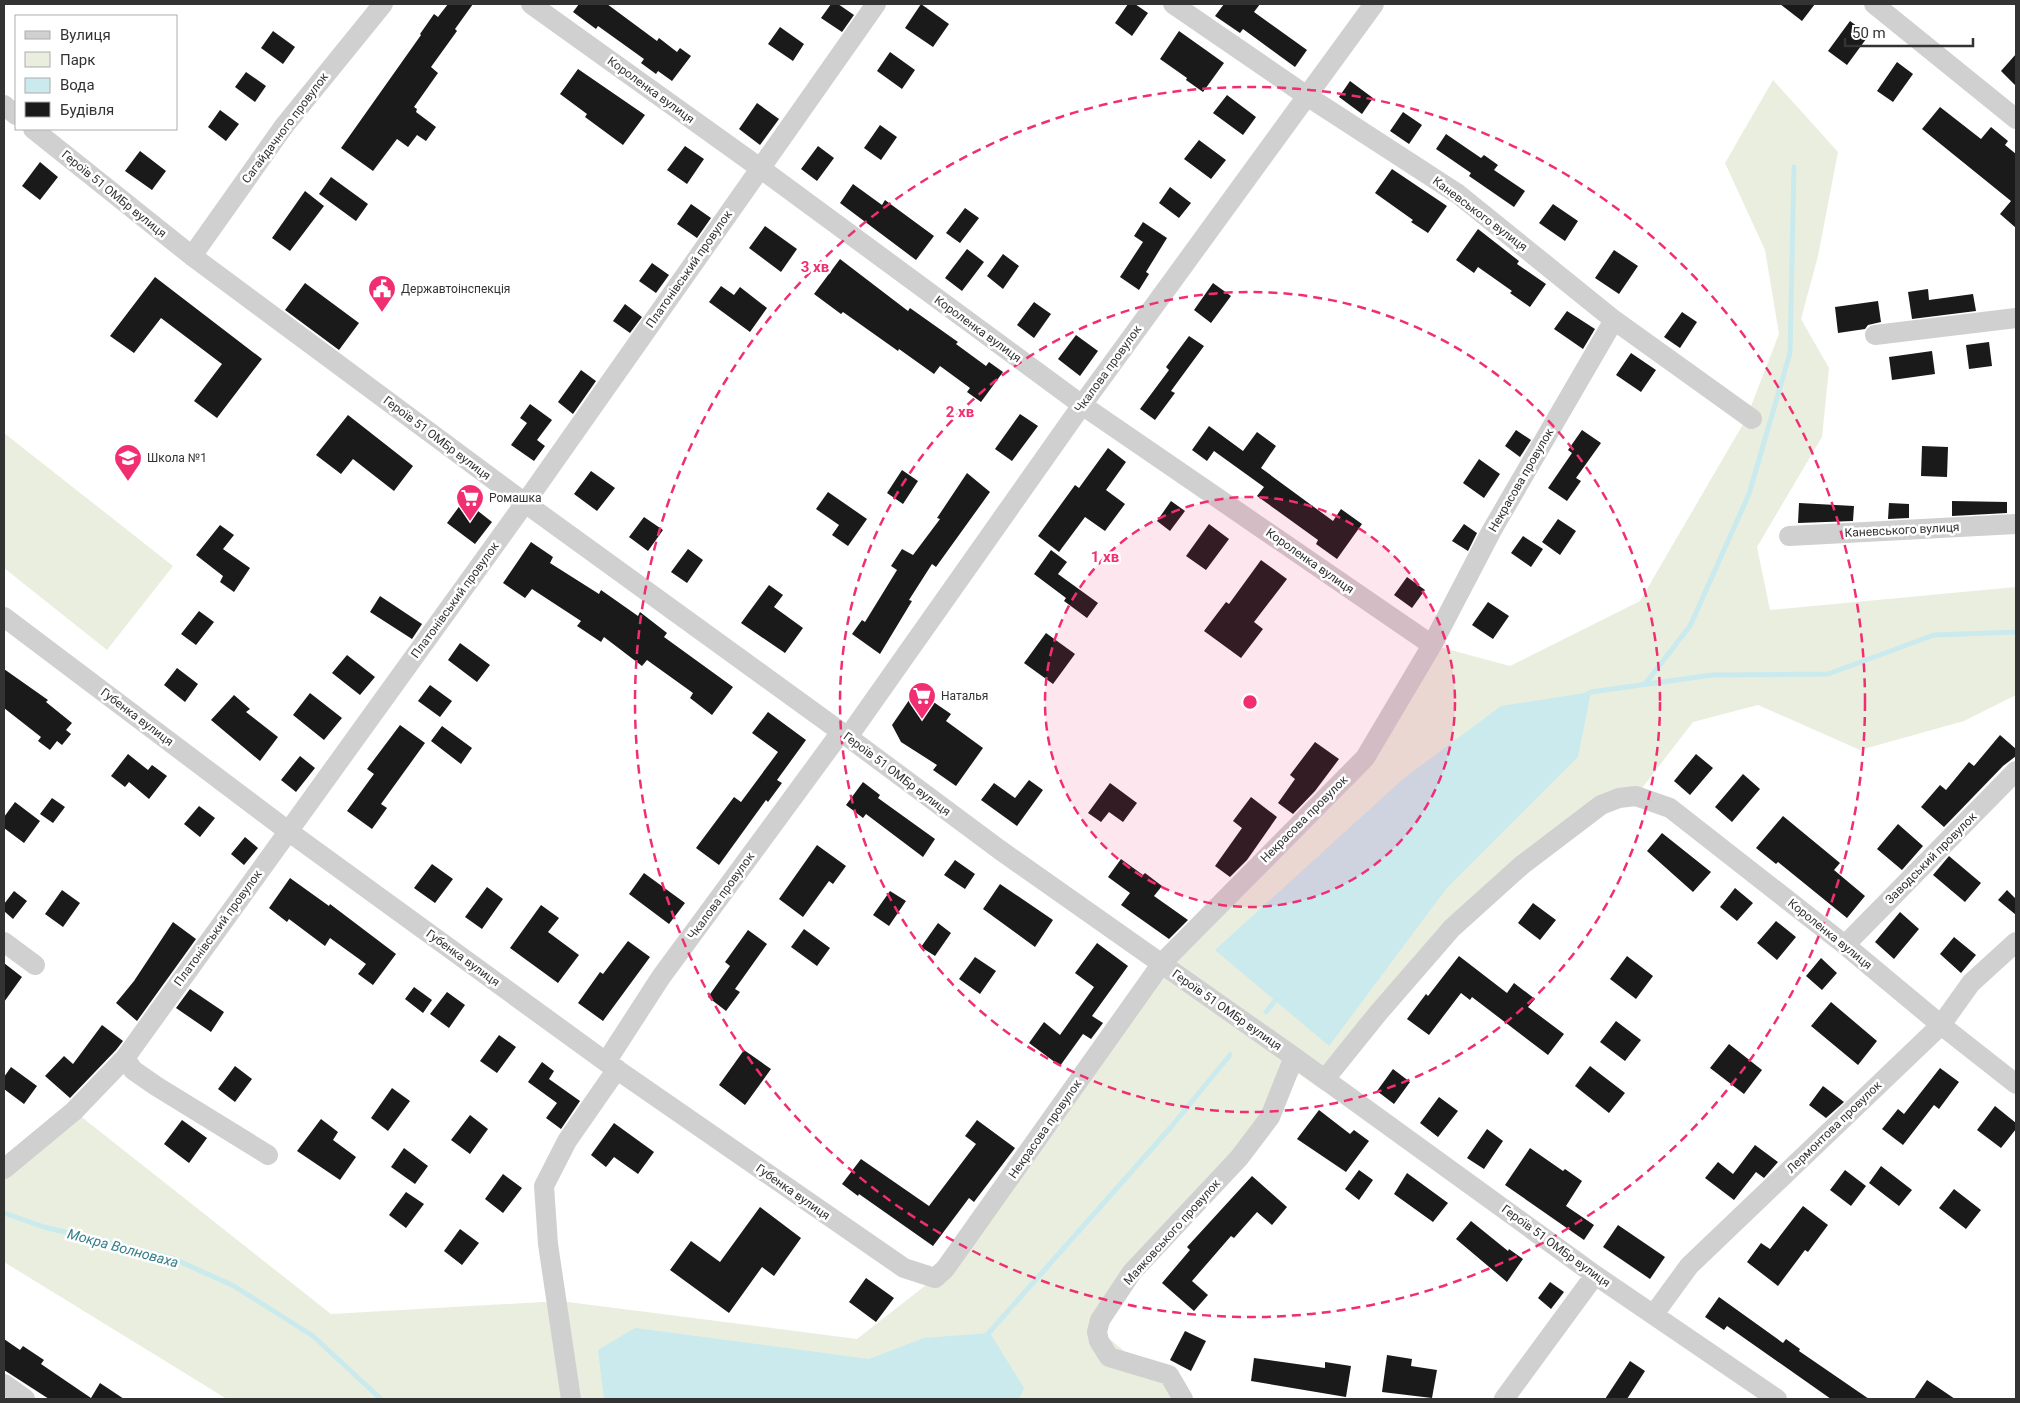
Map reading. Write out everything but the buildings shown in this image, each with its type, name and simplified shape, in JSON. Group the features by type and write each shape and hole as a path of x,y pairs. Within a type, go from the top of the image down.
{"street":[{"name":"Сагайдачного провулок","path":"192,256 284,126 383,4"},
{"name":"Короленка вулиця","path":"531,4 760,168 1082,405 1432,645"},
{"name":"Платонівський провулок","path":"4,1169 74,1111 125,1058 525,503 876,4"},
{"name":"Каневського вулиця","path":"1173,4 1307,96 1458,194 1614,320 1752,419"},
{"name":"Чкалова провулок","path":"571,1399 548,1244 544,1186 567,1141 662,977 844,735 1374,4"},
{"path":"1874,4 2015,116"},
{"path":"4,105 15,114"},
{"name":"Героїв 51 ОМБр вулиця","path":"34,130 192,256 525,503 1000,850 1325,1079 1595,1274 1777,1399"},
{"path":"1875,335 2016,318"},
{"name":"Некрасова провулок","path":"935,1278 945,1269 1162,963 1365,758 1432,645 1492,530 1614,320"},
{"name":"Каневського вулиця","path":"1788,536 2016,524"},
{"name":"Губенка вулиця","path":"4,617 288,831 611,1066 904,1268 935,1278"},
{"name":"Заводський провулок","path":"1845,945 2016,771"},
{"name":"Короленка вулиця","path":"1325,1079 1379,1012 1452,928 1522,865 1602,805 1619,798 1636,796 1670,808 1845,945 1941,1025 2016,1084"},
{"path":"4,942 35,965"},
{"name":"Лермонтова провулок","path":"1654,1314 1689,1266 1941,1025 1971,983 2016,942"},
{"name":"Маяковського провулок","path":"1183,1399 1169,1375 1109,1357 1099,1341 1097,1332 1100,1320 1132,1272 1238,1158 1270,1117 1294,1057"},
{"path":"125,1058 133,1070 156,1086 268,1155"},
{"path":"1504,1399 1595,1274"},
{"path":"4,1384 26,1399"}],"green space":[{"path":"1773,80 1838,152 1818,256 1801,319 1829,368 1822,437 1757,547 1770,610 2016,587 2016,695 1964,721 1860,750 1758,705 1693,722 1636,796 1619,798 1522,865 1379,1012 1323,1091 1299,1074 1094,1326 1182,1399 227,1399 4,1262 4,1169 74,1111 331,1314 560,1301 857,1339 935,1278 1162,963 1365,758 1432,645 1510,666 1640,601 1746,419 1779,334 1765,250 1725,163"},
{"path":"4,433 173,566 107,650 4,568"}],"water":[{"path":"1591,692 1578,757 1446,889 1329,1046 1215,950 1403,779 1501,706"},
{"path":"635,1328 869,1359 924,1338 990,1333 1024,1388 1019,1399 604,1399 598,1350"}],"waterway":[{"path":"1645,684 1690,626 1749,494 1790,353 1794,167"},
{"path":"1586,695 1591,692 1712,675 1828,674 1934,635 2016,632"},
{"path":"1266,1012 1278,997"},
{"path":"986,1336 1171,1127 1230,1055"},
{"name":"Мокра Волноваха","path":"4,1213 44,1227 172,1258 234,1286 313,1336 381,1399"}],"place":[{"name":"Державтоінспекція","path":"382,313"},
{"name":"Школа №1","path":"128,482"},
{"name":"Ромашка","path":"470,522"},
{"name":"Наталья","path":"922,720"}]}
